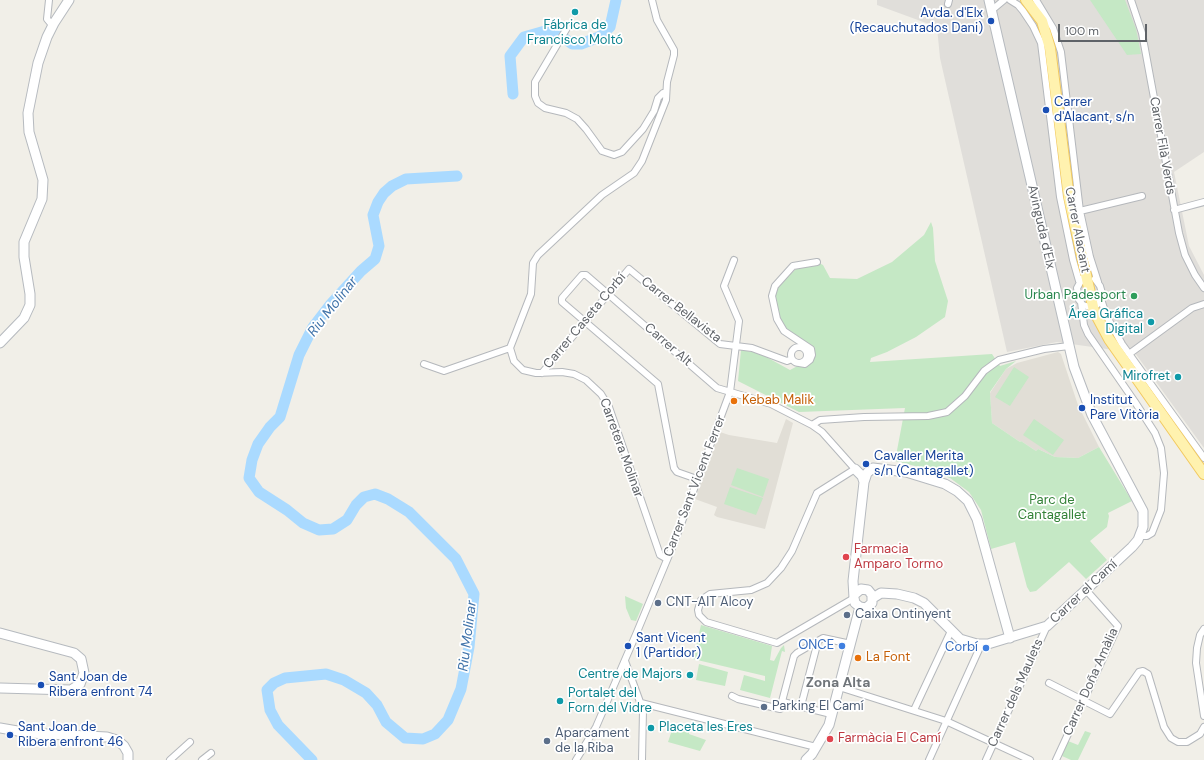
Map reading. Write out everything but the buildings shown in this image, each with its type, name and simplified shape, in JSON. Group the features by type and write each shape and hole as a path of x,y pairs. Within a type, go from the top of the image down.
{"main road":[{"name":"Carrer Alacant","path":"1026,0 1044,26 1052,54 1069,198 1083,266 1095,304 1097,319 1108,339 1204,474"}],"street":[{"path":"49,0 46,19 52,25"},
{"path":"0,343 24,318 30,305 30,294 24,257 24,242 42,199 44,180 29,132 28,113 41,53 52,25 69,0"},
{"path":"424,364 444,372 510,348 531,294 533,263 538,255 602,195 634,173 642,161 666,100 666,92 674,55 674,50 657,20 652,0"},
{"name":"Avinguda d'Elx","path":"989,0 1068,346 1083,393 1092,415 1143,511 1143,523 1140,536"},
{"path":"992,10 1004,0"},
{"name":"Carrer Alacant","path":"1010,0 1018,5 1023,11 1040,39 1045,66 1060,197 1073,260 1086,278"},
{"name":"Carrer Alacant","path":"1036,0 1048,17 1056,33 1064,72 1080,211 1090,258 1102,291 1095,304 1102,307 1112,328 1129,354 1204,458"},
{"name":"Carrer Filà Verds","path":"1131,0 1142,33 1174,210 1185,255 1195,275 1204,288"},
{"name":"Carrer Alacant","path":"1040,39 1044,26 1056,33"},
{"path":"565,33 535,82 535,96 538,103 545,108 566,113 577,119 602,151 614,155 622,152 643,129 654,111 658,98 663,92 666,92"},
{"path":"1080,211 1142,196"},
{"path":"1174,210 1204,202"},
{"name":"Carrer Sant Vicent Ferrer","path":"576,760 596,727 625,661 667,559 730,392 739,321 724,286 734,260"},
{"path":"799,363 804,361 806,352 802,348 797,347 792,350 792,359 799,363 808,362 811,358 811,349 784,331 777,318 772,296 775,286 793,266 817,262"},
{"name":"Carrer Bellavista","path":"629,269 720,344 752,348 787,361 792,359"},
{"name":"Carrer Caseta Corbí","path":"542,373 629,269"},
{"name":"Carrer Alt","path":"584,322 562,302 562,298 583,274 716,388 771,404 812,425 822,432 855,469"},
{"path":"1098,282 1086,278 1078,290 1083,321 1088,334 1155,433 1162,454 1164,485 1159,519 1152,533 1147,536 1140,536"},
{"path":"1081,302 1095,304"},
{"path":"1129,354 1192,308 1204,304"},
{"path":"584,322 658,384 674,468 677,472 698,479"},
{"path":"812,425 820,420 864,417 928,416 947,412 965,396 984,371 999,360 1044,349 1068,346"},
{"name":"Carretera Molinar","path":"510,348 512,357 520,368 532,372 542,373 567,372 580,377 592,385 604,398 660,555 667,559"},
{"path":"873,468 868,473 864,482 853,581 854,596 855,603 860,607 869,606 873,598 871,592 865,589 858,590 854,596 777,643 706,622 699,615 698,610 701,600 710,594 751,590 767,583 781,568 792,550 817,493 855,469 873,468 906,472 938,481 957,490 968,501 977,519 1010,638"},
{"path":"855,469 862,476 864,482"},
{"name":"Carrer el Camí","path":"873,598 884,593 914,598 924,604 964,642 981,645 1010,638 1047,626 1132,547 1140,536"},
{"name":"Carrer Doña Amàlia","path":"1056,760 1118,626 1086,590"},
{"path":"806,760 824,734 839,687 860,607"},
{"name":"Carrer dels Maulets","path":"986,760 1047,626"},
{"path":"1204,629 1200,635 1196,663 1204,716"},
{"path":"914,710 951,631"},
{"path":"0,633 74,653 81,659 84,673 80,684 71,690 0,688"},
{"path":"732,696 738,699 777,709 782,707 794,656 818,641 828,637 851,644"},
{"path":"801,706 818,641"},
{"path":"929,760 981,645"},
{"path":"625,661 641,702 644,717 642,760"},
{"path":"1049,683 1111,714 1138,672 1143,671 1148,674 1164,727 1171,738 1178,742 1187,742 1200,734 1204,727"},
{"path":"839,687 946,721 1030,760"},
{"path":"641,702 816,747"},
{"path":"783,702 831,714"},
{"path":"0,728 29,733 107,737 117,740 124,746 128,753 128,760"},
{"path":"170,760 190,742"},
{"path":"202,760 211,753"}],"shaded area":[{"path":"877,0 1204,0 1204,152 1174,172 1189,246 1204,275 1204,448 1135,353 1057,342 1007,352 940,58 937,27 877,5"},
{"path":"1058,352 1061,354 1078,405 1099,447 1078,458 1055,457 1038,449 1036,451 992,423 990,393 1006,369 1017,363"},
{"path":"786,419 793,423 765,529 717,517 714,515 717,507 695,499 720,432 729,435 777,443"}],"green space":[{"path":"1090,0 1125,0 1136,29 1141,54 1127,55"},
{"name":"Parc de Cantagallet","path":"931,222 933,228 935,261 948,301 945,317 916,337 887,352 871,358 870,362 992,354 1000,366 1016,361 1006,369 990,392 992,423 1036,451 1038,449 1055,457 1078,458 1099,447 1132,501 1108,513 1109,516 1107,527 1090,541 1107,560 1086,579 1069,562 1036,591 1030,592 1027,587 1015,542 991,549 981,510 969,492 950,478 923,468 895,461 905,408 799,412 738,381 741,350 759,353 790,370 807,361 810,354 808,350 791,339 782,328 774,299 779,285 799,266 817,262 823,265 830,278 857,279 892,262 924,235"},
{"path":"1014,367 1029,377 1010,406 995,397"},
{"path":"1034,419 1064,440 1053,455 1023,435"},
{"path":"737,468 769,479 763,497 731,485"},
{"path":"730,487 763,498 756,515 724,504"},
{"path":"625,596 643,604 636,621 631,620 626,608"},
{"path":"701,625 772,646 770,660 774,661 784,645 785,652 782,651 770,698 740,690 744,675 765,681 765,676 693,659"},
{"path":"699,664 728,672 725,686 696,680"},
{"path":"673,727 689,732 689,734 706,740 700,751 668,742"},
{"path":"1085,731 1091,733 1078,760 1071,760 1062,756 1068,741 1078,745"}],"waterway":[{"name":"Riu Molinar","path":"513,94 510,56 524,37 545,31 559,34 572,44 581,44 599,37 610,27 616,0"},
{"name":"Riu Molinar","path":"312,760 278,725 270,710 267,690 274,683 285,678 326,674 344,680 366,693 377,705 386,722 405,738 423,739 435,734 448,720 461,689 469,647 474,594 456,559 409,512 388,499 375,494 364,497 356,505 347,520 333,529 319,530 303,523 287,510 259,492 249,478 252,460 258,444 270,427 280,417 299,355 313,327 330,305 361,271 375,259 379,246 373,215 378,202 384,193 392,186 406,179 457,176"}],"place":[{"name":"Fábrica de Francisco Moltó","path":"575,12"},
{"name":"Avda. d'Elx (Recauchutados Dani)","path":"991,21"},
{"name":"Carrer d'Alacant, s/n","path":"1046,110"},
{"name":"Urban Padesport","path":"1134,296"},
{"name":"Área Gráfica Digital","path":"1151,322"},
{"name":"Mirofret","path":"1178,377"},
{"name":"Kebab Malik","path":"734,401"},
{"name":"Institut Pare Vitòria","path":"1082,408"},
{"name":"Cavaller Merita s/n (Cantagallet)","path":"866,464"},
{"name":"Farmacia Amparo Tormo","path":"846,557"},
{"name":"CNT-AIT Alcoy","path":"658,603"},
{"name":"Caixa Ontinyent","path":"847,615"},
{"name":"Sant Vicent 1 (Partidor)","path":"628,646"},
{"name":"ONCE","path":"842,646"},
{"name":"Corbí","path":"986,648"},
{"name":"La Font","path":"858,658"},
{"name":"Centre de Majors","path":"690,675"},
{"name":"Sant Joan de Ribera enfront 74","path":"41,685"},
{"name":"Portalet del Forn del Vidre","path":"560,701"},
{"name":"Parking El Camí","path":"764,707"},
{"name":"Placeta les Eres","path":"651,728"},
{"name":"Sant Joan de Ribera enfront 46","path":"10,735"},
{"name":"Farmàcia El Camí","path":"830,739"},
{"name":"Aparcament de la Riba","path":"547,741"}],"district":[{"name":"Zona Alta","path":"838,683"}]}
